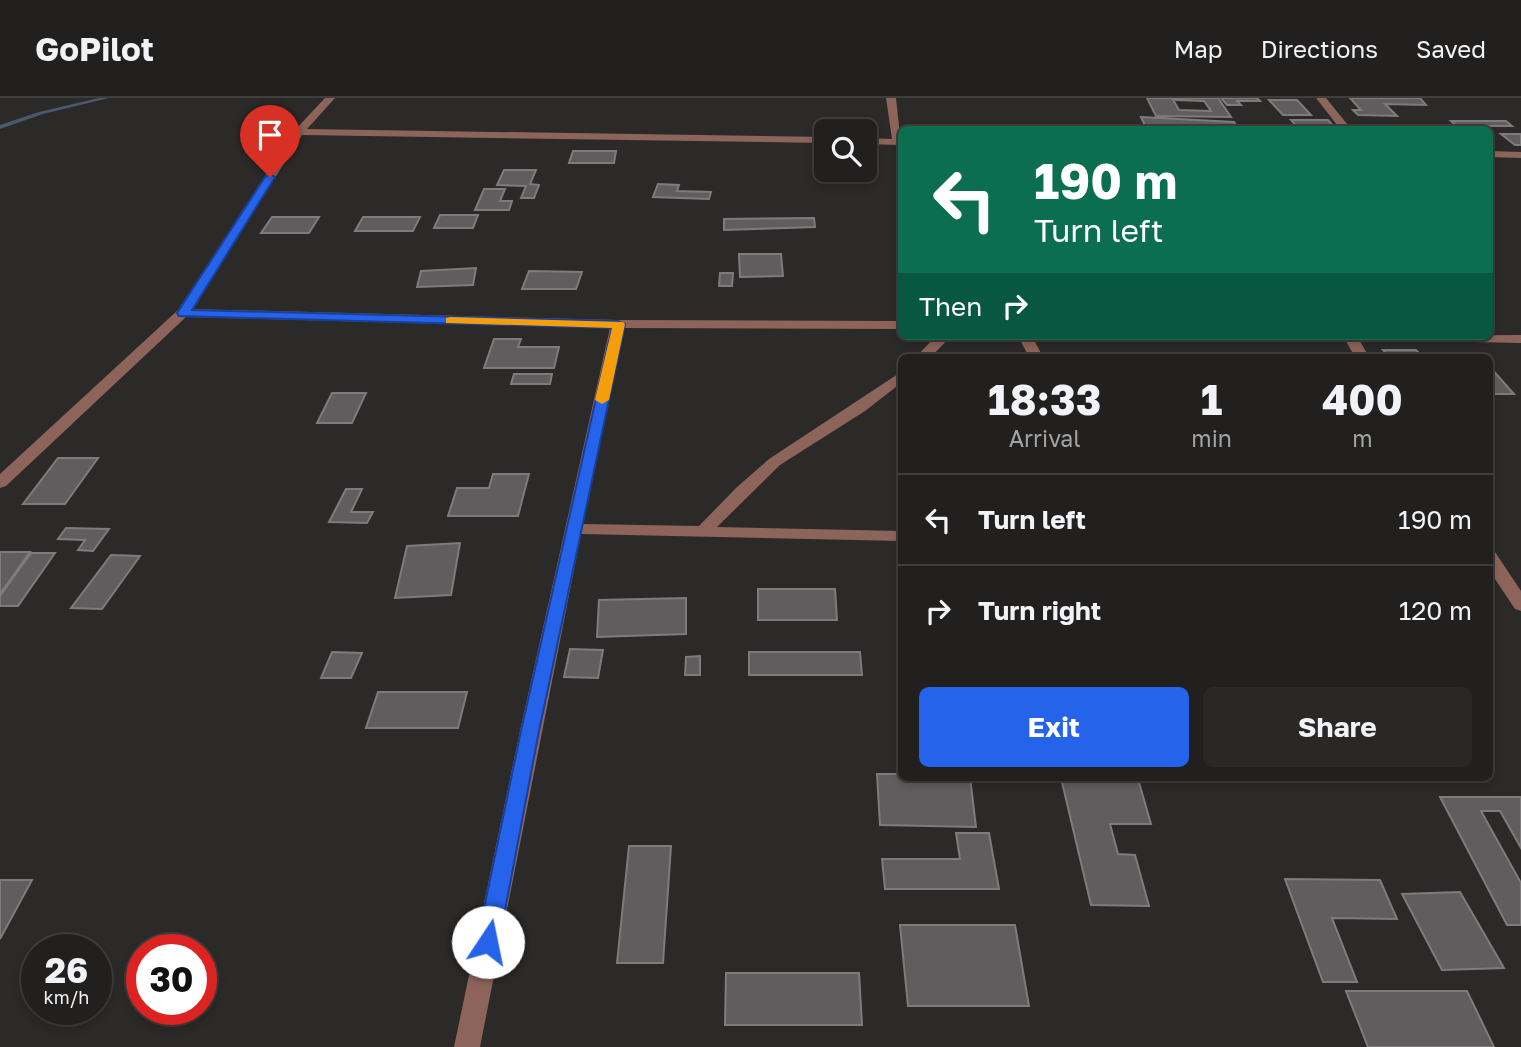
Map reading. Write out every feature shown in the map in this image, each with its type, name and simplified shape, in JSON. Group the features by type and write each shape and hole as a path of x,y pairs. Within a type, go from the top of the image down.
{"street":[{"path":"0,484 183,313 299,132 330,98"},
{"path":"891,98 898,132"},
{"path":"1321,98 1344,126"},
{"path":"299,132 814,140"},
{"path":"877,141 898,142"},
{"path":"1493,154 1521,155"},
{"path":"183,313 618,324 898,324"},
{"path":"467,1047 530,731 618,324"},
{"path":"1493,338 1521,339"},
{"path":"926,354 940,340"},
{"path":"703,532 761,473 785,454 851,414 898,378"},
{"path":"574,529 898,536"},
{"path":"1493,562 1521,605"}],"building":[{"path":"1147,98 1172,98 1179,110 1211,111 1204,101 1174,98 1218,98 1231,117 1156,116"},
{"path":"1221,98 1257,98 1260,101 1237,101 1241,105 1227,105"},
{"path":"1350,98 1420,98 1426,105 1385,104 1397,116 1358,115 1353,110 1361,110"},
{"path":"1269,100 1297,100 1311,115 1283,115"},
{"path":"1141,117 1234,122 1236,126 1145,126"},
{"path":"1291,120 1328,120 1333,126 1296,126"},
{"path":"1451,121 1506,121 1512,126 1472,126 1457,126"},
{"path":"1501,134 1521,134 1521,145 1515,145"},
{"path":"573,151 616,151 614,163 569,163"},
{"path":"504,170 536,170 530,184 539,185 534,198 521,198 526,186 497,185"},
{"path":"658,184 679,185 677,191 711,192 709,199 653,197"},
{"path":"484,189 505,189 500,201 512,201 509,210 475,210"},
{"path":"440,215 478,215 473,228 434,228"},
{"path":"272,217 319,217 309,233 261,233"},
{"path":"363,217 420,217 413,231 355,231"},
{"path":"814,218 815,227 724,230 724,219"},
{"path":"739,254 781,254 783,276 740,277"},
{"path":"476,268 473,285 417,287 421,271"},
{"path":"529,271 582,272 576,289 522,289"},
{"path":"720,273 733,273 732,286 719,286"},
{"path":"494,339 521,339 518,347 559,347 554,368 484,368"},
{"path":"1383,350 1416,350 1419,354 1386,354"},
{"path":"1493,370 1514,394 1493,394"},
{"path":"514,374 552,374 550,384 511,384"},
{"path":"332,393 366,393 352,423 317,423"},
{"path":"58,458 98,458 65,504 23,504"},
{"path":"493,474 529,474 518,516 448,516 457,488 489,488"},
{"path":"346,489 362,489 351,512 373,512 367,523 329,522"},
{"path":"66,528 109,529 93,551 78,550 85,540 58,539"},
{"path":"460,543 451,595 395,598 407,546"},
{"path":"0,552 30,552 0,594"},
{"path":"31,553 55,553 18,606 0,606 0,596"},
{"path":"111,555 140,556 102,609 71,608"},
{"path":"758,589 835,589 837,620 758,620"},
{"path":"686,598 686,634 597,637 599,600"},
{"path":"570,649 603,650 598,678 564,677"},
{"path":"332,652 362,653 351,678 321,678"},
{"path":"749,652 860,652 862,675 749,675"},
{"path":"700,656 700,675 685,675 686,657"},
{"path":"378,692 467,692 458,728 366,728"},
{"path":"877,774 898,774 898,781 970,781 976,827 880,825"},
{"path":"1062,781 1139,781 1151,824 1110,824 1118,854 1135,855 1149,906 1091,905"},
{"path":"1440,797 1521,797 1521,848 1500,811 1481,811 1521,883 1521,925 1507,925"},
{"path":"956,833 989,833 999,889 885,889 882,859 960,859"},
{"path":"629,846 671,846 663,963 617,963"},
{"path":"1285,879 1380,880 1397,919 1332,918 1357,982 1323,982"},
{"path":"0,880 32,880 0,939"},
{"path":"1460,892 1504,968 1442,970 1402,894"},
{"path":"900,925 1015,925 1029,1006 908,1006"},
{"path":"726,973 859,973 862,1025 725,1025"},
{"path":"1346,991 1467,991 1494,1047 1368,1047"}],"waterway":[{"path":"0,127 41,113 106,98"}],"slow traffic":[{"path":"450,320 618,324 602,400"}],"route":[{"path":"270,177 183,313 618,324 530,731 488,942"}]}
